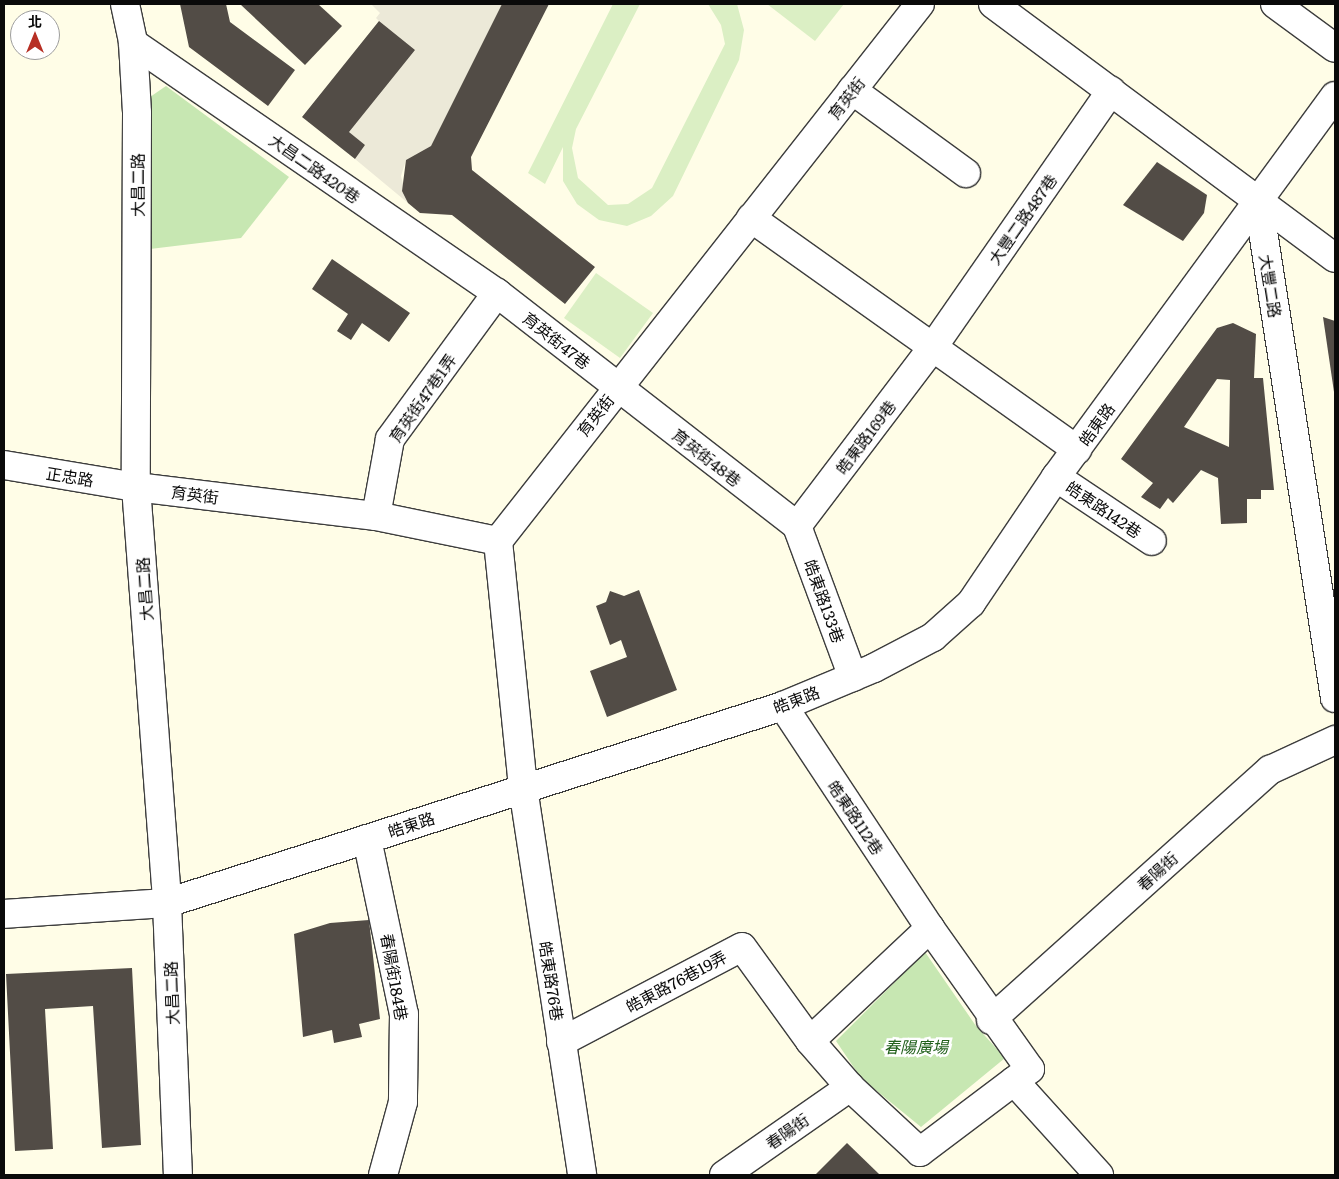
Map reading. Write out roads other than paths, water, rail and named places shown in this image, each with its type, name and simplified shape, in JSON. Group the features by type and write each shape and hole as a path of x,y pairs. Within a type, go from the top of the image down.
{"street":[{"name":"大昌二路","path":"125,4 133,43 136,487 167,903 178,1175"},
{"name":"育英街","path":"136,487 376,516 498,541 617,387 920,4"},
{"path":"993,4 1335,258"},
{"path":"1275,4 1335,48"},
{"name":"大昌二路420巷","path":"133,43 497,293"},
{"path":"852,90 966,173"},
{"name":"大豐二路487巷","path":"933,347 1111,91"},
{"name":"皓東路","path":"4,914 167,903 783,706 853,677 933,637 971,604 1056,476 1077,450 1258,199 1335,96"},
{"name":"大豐二路","path":"1258,199 1335,698"},
{"path":"751,218 1077,450"},
{"name":"育英街47巷","path":"497,293 617,387"},
{"name":"育英街47巷1弄","path":"376,516 390,439 497,293"},
{"name":"皓東路169巷","path":"797,526 933,347"},
{"name":"育英街48巷","path":"617,387 797,526"},
{"name":"正忠路","path":"4,465 136,487"},
{"name":"皓東路142巷","path":"1056,476 1152,541"},
{"name":"皓東路133巷","path":"797,526 853,677"},
{"name":"皓東路76巷","path":"498,541 523,788 582,1175"},
{"name":"皓東路112巷","path":"783,706 930,928"},
{"name":"春陽街","path":"991,1020 1270,770 1335,740"},
{"name":"春陽街184巷","path":"367,838 404,1014 403,1102 383,1175"},
{"path":"930,928 991,1020 1030,1069 920,1152 850,1087 810,1041 930,928"},
{"name":"皓東路76巷19弄","path":"561,1042 742,947 810,1041"},
{"path":"1014,1081 1099,1175"},
{"name":"春陽街","path":"724,1175 850,1087"}],"park label":[{"name":"春陽廣場","path":"916,1046"}]}
